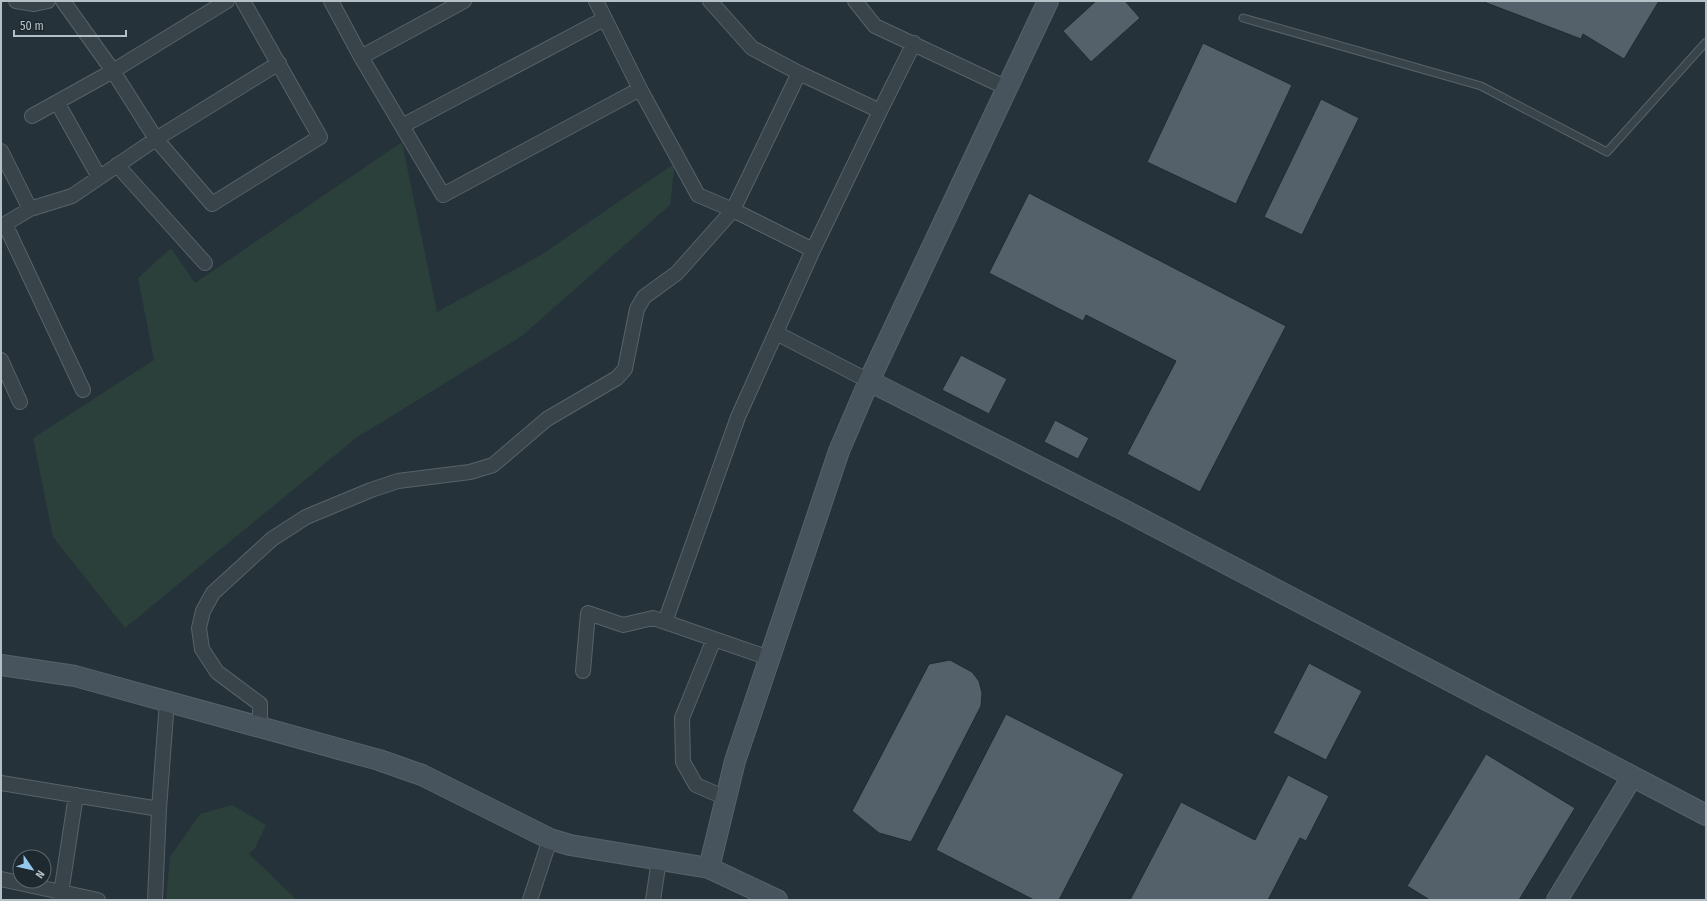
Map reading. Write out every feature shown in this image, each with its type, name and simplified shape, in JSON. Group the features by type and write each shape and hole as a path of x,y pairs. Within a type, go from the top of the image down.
{"street":[{"path":"16,1 34,4 48,1"},
{"path":"63,1 113,71 156,139 212,204 320,137 243,1"},
{"path":"32,116 113,71 227,1"},
{"path":"331,1 361,57 443,195 640,89"},
{"path":"361,57 464,1"},
{"path":"596,1 640,89 698,195 733,210 813,250"},
{"path":"710,1 752,48 799,73 880,111"},
{"path":"855,1 875,26 1007,88"},
{"path":"709,868 735,762 839,451 869,380 1048,1"},
{"path":"402,126 604,19"},
{"path":"665,622 738,417 813,250 914,43"},
{"path":"83,390 3,224 30,209 72,196 156,139 279,63"},
{"path":"260,728 260,704 218,672 202,649 199,628 203,611 213,593 272,539 306,517 371,490 398,481 470,472 493,465 547,419 617,378 625,369 637,309 644,297 677,273 733,210 799,73"},
{"path":"57,102 99,177"},
{"path":"1,151 30,209"},
{"path":"117,165 205,263"},
{"path":"776,333 1120,508 1632,778 1706,815"},
{"path":"1,360 20,402"},
{"path":"583,671 588,613 623,625 653,618 769,658"},
{"path":"714,639 682,718 683,762 696,785 726,798"},
{"path":"1,665 75,676 379,760 422,775 550,838 570,845 709,868 778,900"},
{"path":"155,900 159,809 167,701"},
{"path":"1557,900 1632,778"},
{"path":"1,783 159,809"},
{"path":"60,896 76,795"},
{"path":"530,900 550,838"},
{"path":"653,900 659,860"},
{"path":"1,879 60,896 98,900"}],"lane":[{"path":"1243,18 1481,86 1607,152 1706,42"}],"green space":[{"path":"402,142 437,312 541,255 675,163 670,205 522,336 356,438 125,628 53,537 33,438 154,360 138,278 171,248 195,283"},
{"path":"232,805 266,825 255,848 249,854 297,900 166,900 170,857 200,814"}],"building":[{"path":"1096,1 1125,1 1140,18 1091,62 1063,31"},
{"path":"1484,1 1659,1 1624,59 1583,34 1581,39"},
{"path":"1203,43 1292,85 1236,204 1147,162"},
{"path":"1321,99 1359,118 1302,235 1264,217"},
{"path":"1029,193 1286,326 1200,492 1127,454 1176,361 1086,315 1083,321 989,273"},
{"path":"961,355 1007,379 989,414 942,390"},
{"path":"1055,420 1089,438 1078,459 1044,442"},
{"path":"950,660 972,672 979,681 982,693 981,706 911,842 879,833 852,811 929,664"},
{"path":"1309,663 1362,691 1326,760 1273,733"},
{"path":"1006,714 1124,774 1059,900 1034,900 936,850"},
{"path":"1486,754 1575,808 1519,900 1430,900 1407,886"},
{"path":"1288,775 1329,796 1306,841 1300,838 1268,900 1130,900 1181,802 1255,840"}]}
